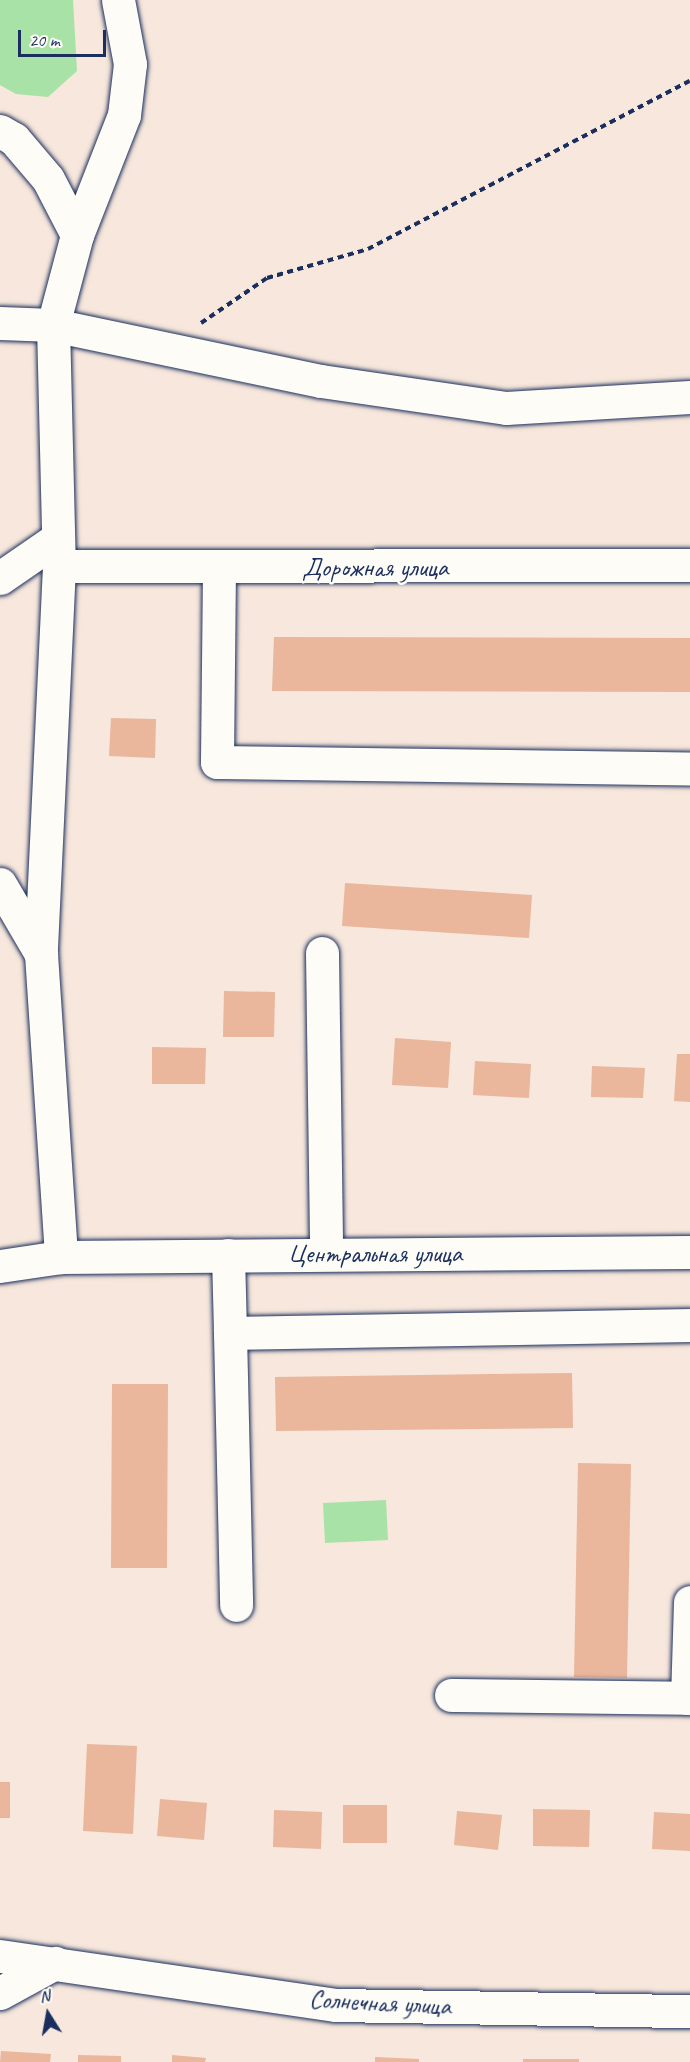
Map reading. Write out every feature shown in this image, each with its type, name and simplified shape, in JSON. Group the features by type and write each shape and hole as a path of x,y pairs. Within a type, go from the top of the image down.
{"street":[{"path":"61,1257 41,954 59,552 53,325 77,235 124,115 130,64 118,0"},
{"path":"0,131 14,139 48,179 77,235"},
{"path":"0,323 53,325 321,381 506,408 690,397"},
{"path":"0,578 59,552"},
{"name":"Дорожная улица","path":"59,552 219,569 690,565"},
{"path":"219,569 217,762 690,769"},
{"path":"0,884 41,954"},
{"path":"322,953 326,1254"},
{"name":"Центральная улица","path":"0,1266 61,1257 690,1252"},
{"path":"228,1255 236,1605"},
{"path":"230,1333 690,1325"},
{"path":"451,1695 689,1698 690,1602"},
{"name":"Солнечная улица","path":"0,1956 336,2006 690,2012"},
{"path":"0,1993 55,1963"}],"path":[{"path":"169,350 267,278 368,249 690,81"}],"green space":[{"path":"0,0 73,0 77,71 48,97 16,94 0,85"},
{"path":"386,1500 388,1540 325,1543 323,1503"}],"building":[{"path":"274,637 690,638 690,692 272,691"},
{"path":"111,718 156,719 155,758 109,756"},
{"path":"345,883 532,895 529,938 342,926"},
{"path":"224,991 275,992 274,1037 223,1037"},
{"path":"395,1038 451,1042 448,1088 392,1085"},
{"path":"152,1047 206,1048 205,1084 152,1084"},
{"path":"677,1054 690,1054 690,1102 674,1101"},
{"path":"475,1061 531,1064 529,1098 473,1095"},
{"path":"592,1066 645,1068 643,1098 591,1097"},
{"path":"572,1373 573,1428 276,1431 275,1377"},
{"path":"112,1384 168,1384 167,1568 111,1568"},
{"path":"578,1463 631,1464 627,1678 574,1677"},
{"path":"87,1744 137,1746 133,1834 83,1831"},
{"path":"0,1782 10,1782 10,1818 0,1818"},
{"path":"160,1799 207,1803 204,1840 157,1836"},
{"path":"343,1805 387,1805 387,1843 343,1843"},
{"path":"533,1809 590,1810 589,1847 533,1846"},
{"path":"274,1810 322,1812 321,1849 273,1847"},
{"path":"457,1811 502,1815 498,1850 454,1845"},
{"path":"654,1812 690,1814 690,1851 652,1849"},
{"path":"1,2051 51,2054 50,2062 0,2062"},
{"path":"78,2055 121,2056 121,2062 78,2062"},
{"path":"172,2055 206,2058 205,2062 172,2062"},
{"path":"375,2057 419,2059 419,2062 375,2062"},
{"path":"523,2059 579,2059 579,2062 523,2062"}]}
